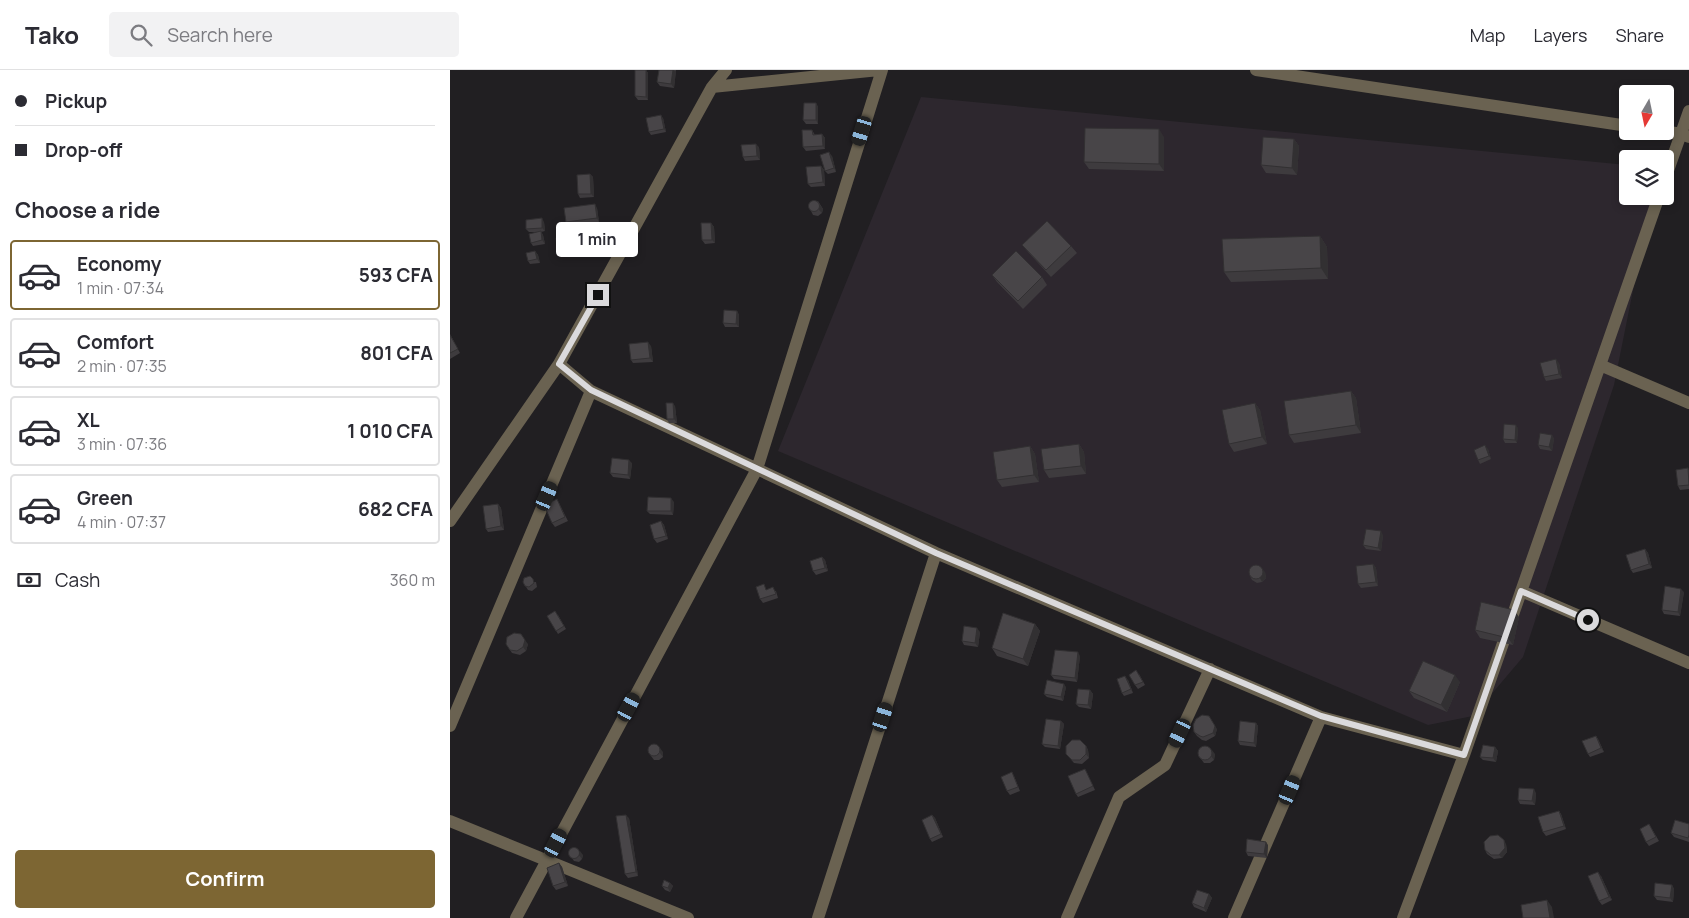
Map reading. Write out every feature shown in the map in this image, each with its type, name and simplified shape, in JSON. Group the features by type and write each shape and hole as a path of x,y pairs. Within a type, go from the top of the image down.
{"street":[{"path":"450,521 559,364 712,87 726,70"},
{"path":"516,918 757,469 881,70 712,87"},
{"path":"1256,70 1619,125"},
{"path":"1344,83 1345,70"},
{"path":"1674,159 1685,135 1689,111"},
{"path":"1404,918 1464,755 1656,205"},
{"path":"559,364 591,390 936,553 1321,716 1464,755"},
{"path":"1600,366 1689,403"},
{"path":"450,726 591,390"},
{"path":"818,918 936,553"},
{"path":"1521,591 1689,663"},
{"path":"1067,918 1119,797 1165,766 1210,669"},
{"path":"1234,918 1321,716"},
{"path":"450,820 547,860 666,914 688,918"}],"shaded area":[{"path":"921,97 1619,164 1619,205 1650,205 1614,385 1523,657 1473,716 1428,725 778,451"}],"building":[{"path":"635,70 646,70 646,97 635,96"},
{"path":"659,70 673,70 671,84 657,82"},
{"path":"804,103 816,103 816,120 803,120"},
{"path":"661,115 664,129 649,132 646,118"},
{"path":"1085,128 1159,129 1159,164 1084,162"},
{"path":"802,130 812,130 813,135 822,134 823,146 803,147"},
{"path":"1263,137 1294,139 1292,168 1261,165"},
{"path":"756,144 757,156 743,157 741,145"},
{"path":"829,152 834,168 825,171 820,155"},
{"path":"821,166 823,182 808,184 806,167"},
{"path":"590,174 591,194 578,194 577,175"},
{"path":"814,200 820,206 814,212 808,206"},
{"path":"595,204 597,218 566,222 564,208"},
{"path":"542,218 542,228 526,229 526,220"},
{"path":"1047,221 1071,246 1046,270 1022,245"},
{"path":"701,223 711,223 712,240 702,240"},
{"path":"541,231 542,240 531,243 529,234"},
{"path":"567,236 569,246 557,248 556,238"},
{"path":"1320,236 1321,268 1224,272 1222,239"},
{"path":"535,251 537,259 528,261 526,253"},
{"path":"1016,251 1042,277 1018,301 992,275"},
{"path":"724,310 737,311 736,324 723,323"},
{"path":"450,335 458,349 450,353"},
{"path":"648,342 650,358 631,360 629,344"},
{"path":"1556,359 1559,374 1544,377 1540,363"},
{"path":"1351,391 1356,425 1289,435 1284,401"},
{"path":"666,403 673,403 674,419 667,419"},
{"path":"1255,403 1262,437 1229,444 1222,410"},
{"path":"1504,424 1516,425 1515,440 1503,439"},
{"path":"1540,433 1552,435 1549,447 1538,445"},
{"path":"1079,444 1081,466 1044,470 1041,449"},
{"path":"1485,445 1489,456 1478,460 1474,450"},
{"path":"1030,446 1034,475 997,480 993,452"},
{"path":"612,458 629,460 628,475 610,473"},
{"path":"1688,468 1689,485 1678,486 1676,470"},
{"path":"648,497 671,498 671,511 647,511"},
{"path":"557,499 565,517 552,523 544,505"},
{"path":"498,504 501,526 486,529 483,506"},
{"path":"661,521 666,536 654,539 650,525"},
{"path":"1366,529 1381,531 1378,548 1363,545"},
{"path":"1645,549 1649,564 1631,570 1626,555"},
{"path":"822,557 825,568 813,571 810,561"},
{"path":"1373,564 1376,582 1358,584 1356,566"},
{"path":"1256,565 1261,567 1263,572 1261,577 1256,579 1251,577 1249,572 1251,567"},
{"path":"530,576 534,583 529,587 525,586 524,578"},
{"path":"764,584 766,590 773,587 776,594 760,599 756,587"},
{"path":"1665,586 1681,589 1678,612 1662,610"},
{"path":"1481,602 1514,610 1508,638 1475,630"},
{"path":"555,611 564,626 556,631 547,616"},
{"path":"1003,613 1035,624 1023,659 992,648"},
{"path":"964,626 977,628 975,643 962,641"},
{"path":"514,633 521,634 525,640 523,647 517,651 510,650 506,644 507,637"},
{"path":"1055,650 1078,652 1075,678 1051,675"},
{"path":"1423,661 1455,675 1441,705 1409,691"},
{"path":"1136,670 1143,682 1135,685 1129,675"},
{"path":"1125,676 1131,689 1122,693 1117,679"},
{"path":"1047,680 1064,684 1061,697 1044,694"},
{"path":"1078,689 1090,690 1088,705 1076,704"},
{"path":"1202,715 1209,716 1215,726 1213,733 1203,737 1194,732 1193,725 1196,719"},
{"path":"1046,719 1061,721 1058,746 1042,744"},
{"path":"1240,721 1256,723 1254,743 1238,741"},
{"path":"1596,736 1601,748 1588,754 1582,741"},
{"path":"1072,740 1080,740 1086,746 1086,754 1080,760 1072,760 1066,754 1066,746"},
{"path":"654,744 660,750 654,756 648,750"},
{"path":"1483,745 1495,747 1493,758 1480,757"},
{"path":"1205,746 1210,748 1212,753 1210,758 1205,760 1200,758 1198,753 1200,748"},
{"path":"1085,769 1093,786 1076,794 1068,776"},
{"path":"1012,772 1018,787 1007,791 1001,777"},
{"path":"1519,788 1534,789 1532,801 1518,800"},
{"path":"1559,811 1564,826 1543,832 1538,817"},
{"path":"626,815 636,872 625,874 616,816"},
{"path":"932,815 941,834 930,839 922,820"},
{"path":"1675,820 1689,824 1688,838 1671,833"},
{"path":"1649,824 1656,837 1646,842 1640,829"},
{"path":"1498,835 1504,840 1505,848 1499,855 1491,855 1485,850 1484,842 1490,836"},
{"path":"1247,839 1266,842 1264,854 1246,852"},
{"path":"572,848 576,848 579,853 578,857 572,858 569,855 569,851"},
{"path":"559,863 565,882 553,886 547,868"},
{"path":"1598,872 1609,897 1599,901 1588,876"},
{"path":"664,880 670,883 668,888 662,886"},
{"path":"1655,883 1672,885 1670,898 1654,896"},
{"path":"1197,890 1209,894 1204,908 1192,903"},
{"path":"1547,900 1550,918 1523,918 1521,905"}],"route":[{"path":"598,295 559,364 591,390 936,553 1321,716 1464,755 1521,591 1588,620"}]}
